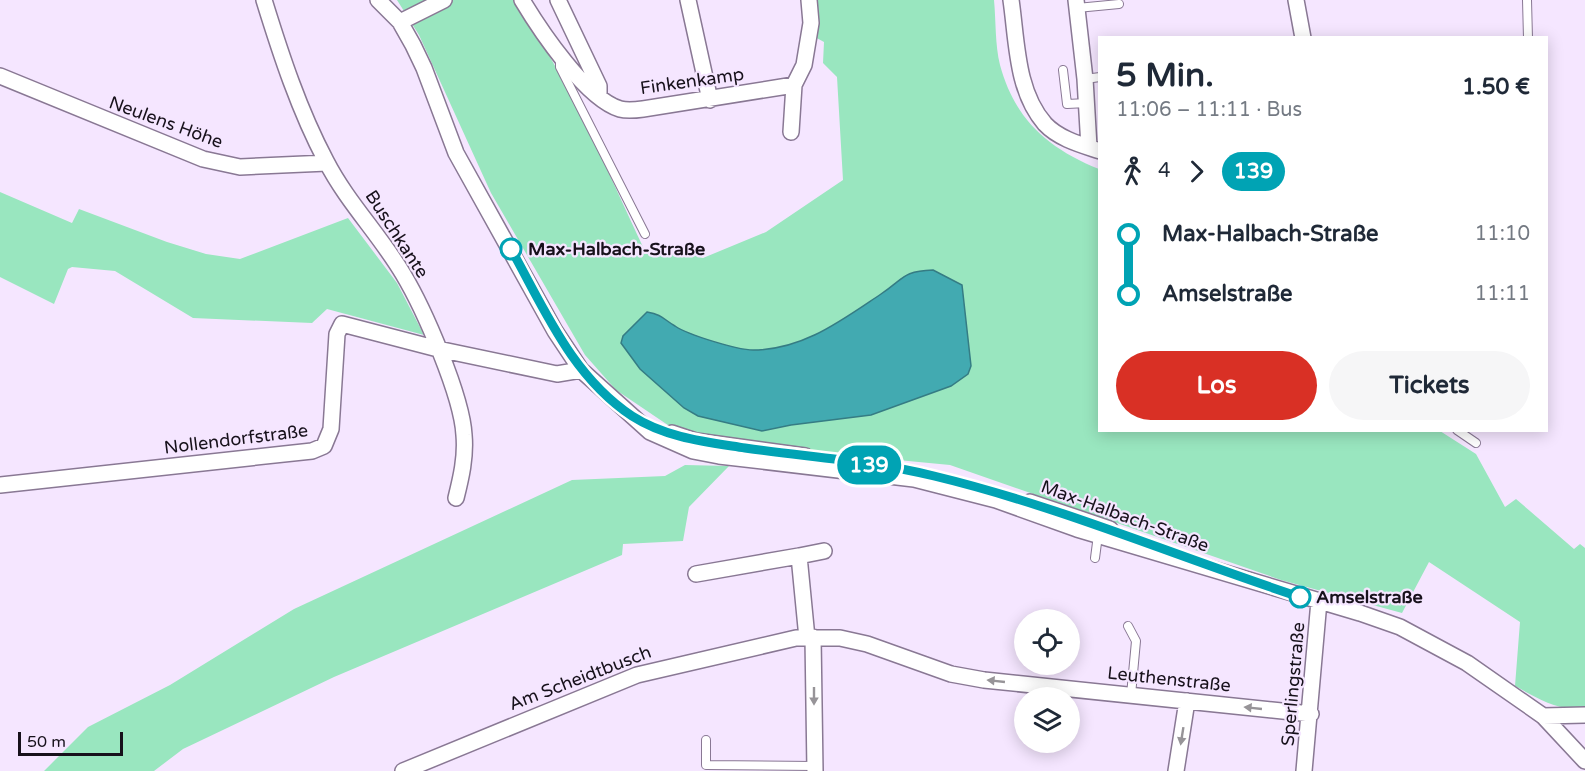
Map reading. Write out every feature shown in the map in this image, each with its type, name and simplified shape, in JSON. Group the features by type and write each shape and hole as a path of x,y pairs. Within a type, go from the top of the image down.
{"street":[{"name":"Buschkante","path":"264,0 288,77 327,163 404,274 438,349 461,414 464,436 461,477 456,498"},
{"name":"Max-Halbach-Straße","path":"378,0 400,22 424,68 456,153 555,331 581,370 650,432 693,451 914,479 996,500 1098,535 1400,627 1467,663 1543,716 1585,761"},
{"path":"400,22 444,0"},
{"path":"522,0 560,55 599,98"},
{"path":"558,0 599,86 599,98"},
{"path":"688,0 710,100"},
{"path":"790,132 794,85 804,65 811,23 809,0"},
{"path":"1011,0 1023,89 1046,125 1066,138 1094,149"},
{"path":"1296,0 1303,36"},
{"path":"1076,4 1092,78 1087,103 1094,149"},
{"name":"Neulens Höhe","path":"0,76 203,159 240,166 327,163"},
{"name":"Finkenkamp","path":"599,98 622,110 643,110 794,85"},
{"name":"Nollendorfstraße","path":"0,484 97,476 312,451 324,446 330,429 337,334 342,324 438,349 557,374 581,370"},
{"name":"Max-Halbach-Straße","path":"633,416 696,441 914,471 997,491 1080,518 1217,570"},
{"path":"696,574 824,551"},
{"path":"799,556 810,638 815,769"},
{"name":"Sperlingstraße","path":"1304,771 1311,714 1319,601"},
{"name":"Leuthenstraße","path":"810,638 840,638 867,644 951,674 984,680 1311,714"},
{"name":"Am Scheidtbusch","path":"403,771 626,679 663,667 810,638"},
{"path":"1176,771 1187,701"},
{"path":"1543,716 1585,715"}],"lane":[{"path":"1527,0 1528,36"},
{"path":"1076,4 1119,4"},
{"path":"560,55 560,67 645,234"},
{"path":"1064,70 1067,104 1087,103"},
{"path":"1460,432 1476,443"},
{"path":"1095,558 1098,535"},
{"path":"1128,626 1136,641 1131,695"},
{"path":"706,740 706,765 815,769"}],"shaded area":[{"path":"397,0 514,0 568,90 644,249 663,244 703,258 766,232 843,180 837,77 823,63 824,42 813,36 814,0 994,0 1000,65 1006,84 1024,117 1036,130 1064,152 1098,169 1098,432 1442,432 1476,454 1505,507 1516,499 1574,549 1580,544 1585,548 1585,706 1567,708 1558,706 1515,686 1520,622 1429,562 1402,613 1281,580 950,465 690,440 616,390 585,355 491,193 419,35"},
{"path":"0,192 72,223 79,209 167,242 206,254 240,259 348,218 397,283 424,335 327,309 312,323 193,318 115,271 72,267 68,269 54,304 0,277"},
{"path":"933,270 962,285 971,366 968,374 951,386 871,415 762,431 698,416 684,408 640,369 621,343 623,336 647,312 660,316 691,334 736,348 771,349 789,345 837,323 909,274"},
{"path":"685,465 729,466 689,507 683,541 623,544 622,555 334,677 183,749 154,771 44,771 88,727 170,685 294,609 572,480 665,476"}],"bus line":[{"name":"139","path":"511,249 555,331 581,370 596,386 633,416 672,434 696,441 914,471 997,491 1080,518 1217,570 1300,597"}],"place":[{"name":"Max-Halbach-Straße","path":"511,249"},
{"name":"Amselstraße","path":"1300,597"}]}
